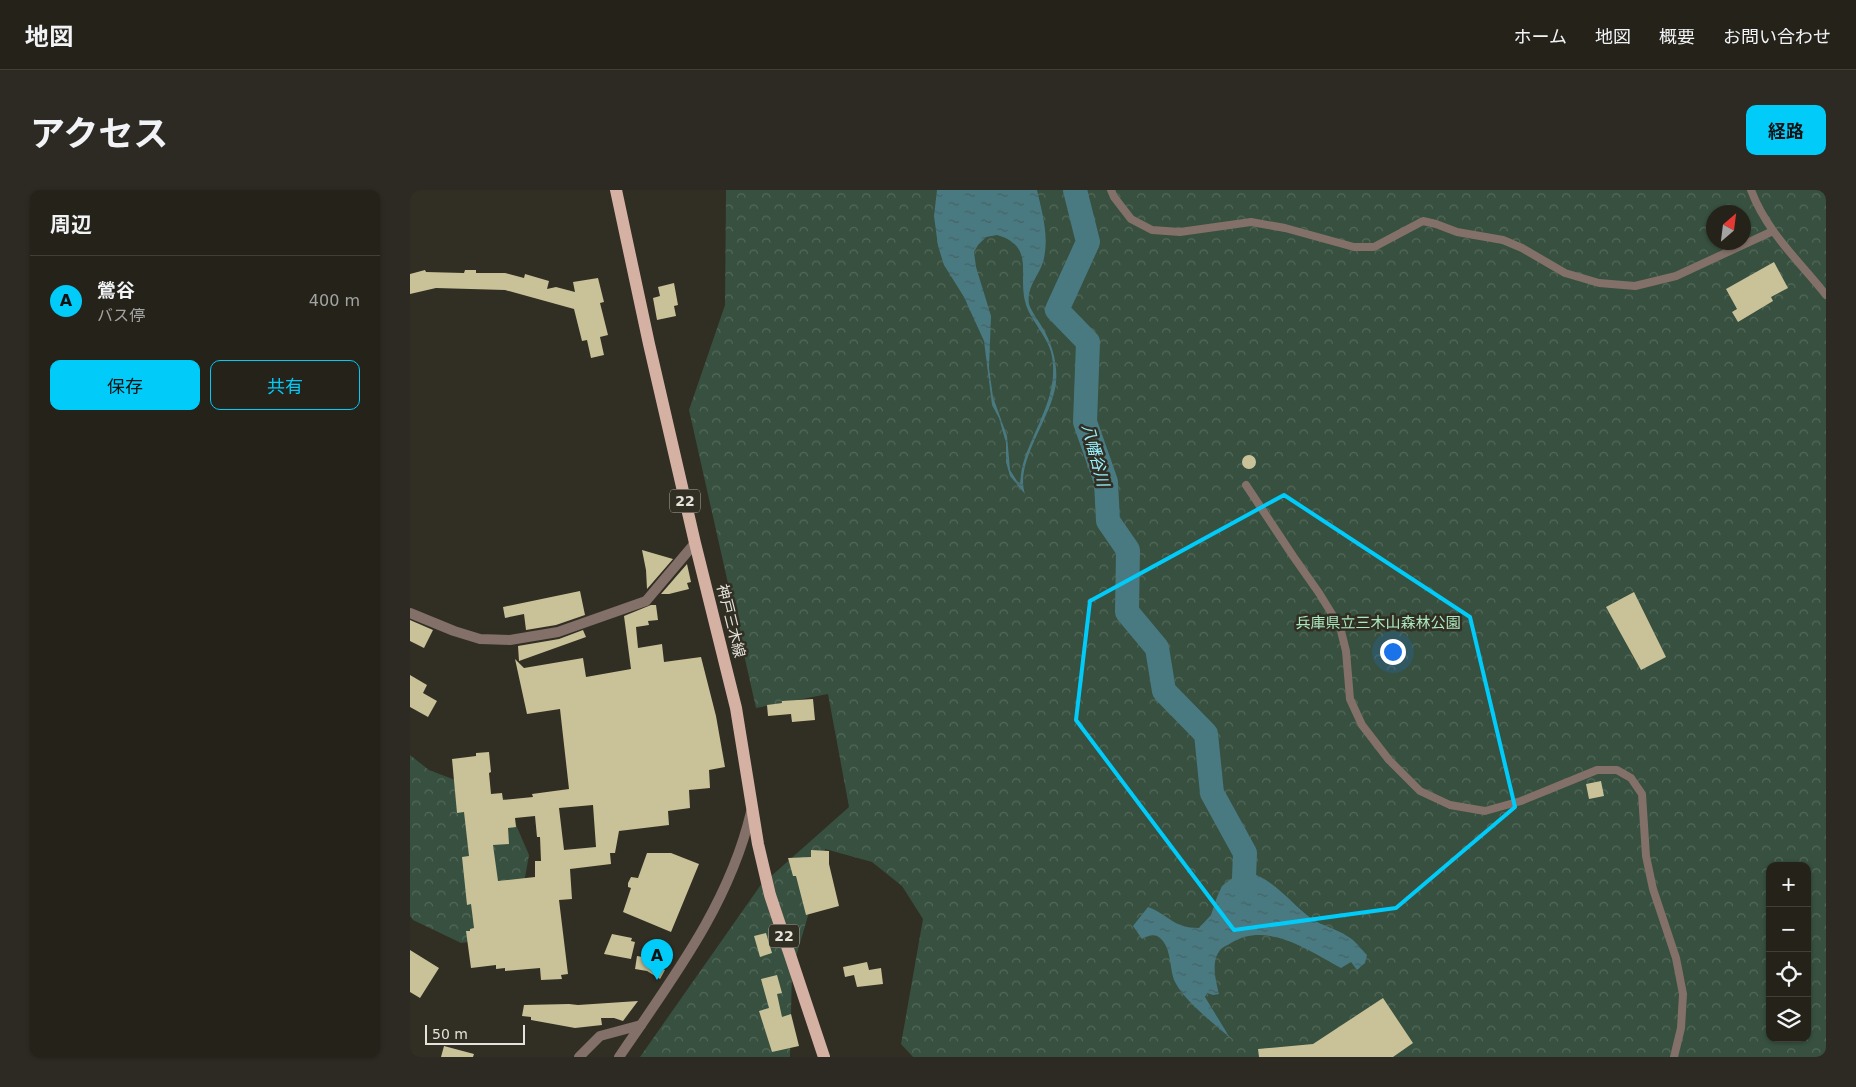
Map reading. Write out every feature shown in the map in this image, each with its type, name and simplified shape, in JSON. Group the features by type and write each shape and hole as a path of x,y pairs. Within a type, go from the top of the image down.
{"main road":[{"name":"神戸三木線","path":"616,190 694,543 736,708 751,812 770,895 824,1057"}],"street":[{"path":"410,613 454,631 480,639 510,640 558,632 646,601 694,543"},
{"path":"619,1057 689,954 717,906 731,877 751,812"},
{"path":"579,1057 600,1036 641,1025"}],"lane":[{"path":"1111,190 1114,197 1131,219 1152,230 1180,232 1251,222 1285,228 1354,247 1374,247 1423,221 1457,232 1504,240 1522,248 1565,273 1599,283 1635,286 1676,276 1773,231"},
{"path":"1751,190 1757,206 1773,231 1826,296"},
{"path":"1246,485 1340,627 1346,651 1350,699 1362,725 1389,760 1420,791 1450,805 1485,811 1521,801 1597,770 1618,770 1631,778 1642,794 1646,856 1653,889 1676,958 1684,994 1681,1028 1674,1057"}],"highlighted area":[{"path":"1284,495 1470,617 1515,807 1396,908 1234,930 1076,720 1090,601"}],"green space":[{"name":"兵庫県立三木山森林公園","path":"726,190 1826,190 1826,1057 913,1057 901,1044 923,919 902,886 872,862 825,849 821,872 792,970 790,1057 640,1057 760,886 849,807 828,694 756,708 689,410 725,305"},
{"path":"410,755 429,770 505,799 529,855 521,900 502,937 461,943 413,920 410,916"}],"water":[{"path":"937,190 1037,190 1046,241 1044,258 1030,291 1029,304 1053,351 1056,385 1024,470 1025,494 1010,476 1006,462 1006,443 999,418 992,405 984,341 964,297 944,265 938,246 934,216","holes":["997,235 1009,240 1021,253 1025,301 1049,345 1053,367 1049,396 1023,464 1020,483 1010,470 1007,436 993,397 989,368 991,316 976,267 974,252 986,237"]},
{"path":"1240,872 1260,876 1312,919 1350,938 1367,955 1365,963 1357,970 1351,962 1341,968 1287,940 1259,935 1245,937 1221,949 1215,965 1215,977 1219,994 1207,993 1205,997 1230,1038 1193,1005 1180,990 1173,977 1167,947 1164,942 1153,935 1142,939 1133,926 1148,907 1183,926 1199,928 1211,915 1222,886"}],"building":[{"path":"1774,262 1788,288 1771,297 1773,301 1738,322 1732,312 1737,309 1726,289"},
{"path":"425,270 426,272 464,273 465,270 476,270 476,273 505,273 524,278 525,274 549,281 547,289 556,287 575,292 573,282 598,278 604,302 600,303 608,335 600,337 604,355 591,358 587,340 582,341 574,309 505,290 436,288 410,294 410,274"},
{"path":"674,283 678,305 674,306 676,316 657,320 653,298 660,296 658,287"},
{"path":"1249,455 1254,457 1256,462 1254,467 1249,469 1244,467 1242,462 1244,457"},
{"path":"642,550 673,559 647,589 646,570"},
{"path":"687,564 691,582 687,583 689,589 661,594"},
{"path":"580,591 585,615 556,625 526,630 524,614 505,618 503,607"},
{"path":"1634,592 1666,657 1641,670 1606,607"},
{"path":"651,605 656,605 658,620 648,621 649,625 636,627 638,648 662,644 664,662 701,657 716,716 725,767 709,770 710,788 689,790 690,808 668,811 669,825 619,831 615,853 610,853 611,864 570,869 572,899 559,900 568,974 561,975 562,979 541,980 540,968 505,971 505,968 496,969 496,965 471,968 466,931 474,928 471,904 467,905 462,857 469,856 464,812 457,813 452,759 476,756 476,753 489,752 491,794 502,793 503,800 533,797 532,794 569,789 560,709 527,714 515,659 524,668 583,658 586,677 631,669 624,616","holes":["593,805 596,847 564,850 559,808","535,816 537,837 540,837 541,861 535,861 535,877 498,881 493,845 509,844 508,828 516,827 515,818"]},
{"path":"410,620 433,630 424,648 410,641"},
{"path":"583,630 586,637 519,661 518,646 559,639"},
{"path":"410,675 427,685 423,693 437,701 428,717 410,707"},
{"path":"813,699 815,720 792,722 791,714 768,716 767,705 782,703 782,701"},
{"path":"1601,781 1604,796 1589,799 1586,784"},
{"path":"811,850 829,851 829,864 839,906 806,915 796,876 793,876 788,858 811,857"},
{"path":"647,853 671,853 699,864 671,932 623,912 631,888 628,887 628,883 631,877 638,878"},
{"path":"766,933 772,953 760,957 754,936"},
{"path":"612,934 632,938 631,941 635,942 631,959 604,954"},
{"path":"410,950 439,968 420,998 410,992"},
{"path":"637,956 661,960 660,967 665,970 660,979 647,971 635,969"},
{"path":"867,962 869,970 881,968 883,984 857,987 854,975 845,977 843,967"},
{"path":"777,975 782,993 777,994 782,1017 791,1014 799,1046 772,1052 759,1011 769,1008 761,979"},
{"path":"1383,998 1413,1043 1393,1057 1259,1057 1258,1049 1313,1044"},
{"path":"638,1001 623,1021 614,1018 601,1018 602,1025 575,1028 531,1020 531,1017 522,1016 524,1005 578,1005"},
{"path":"444,1046 474,1054 473,1057 441,1057"}],"waterway":[{"name":"八幡谷川","path":"1075,190 1088,242 1057,310 1088,342 1085,422 1106,482 1108,521 1128,550 1127,612 1157,648 1164,691 1206,734 1212,793 1245,853 1244,878"}],"place":[{"name":"鶯谷","path":"657,980"}]}
